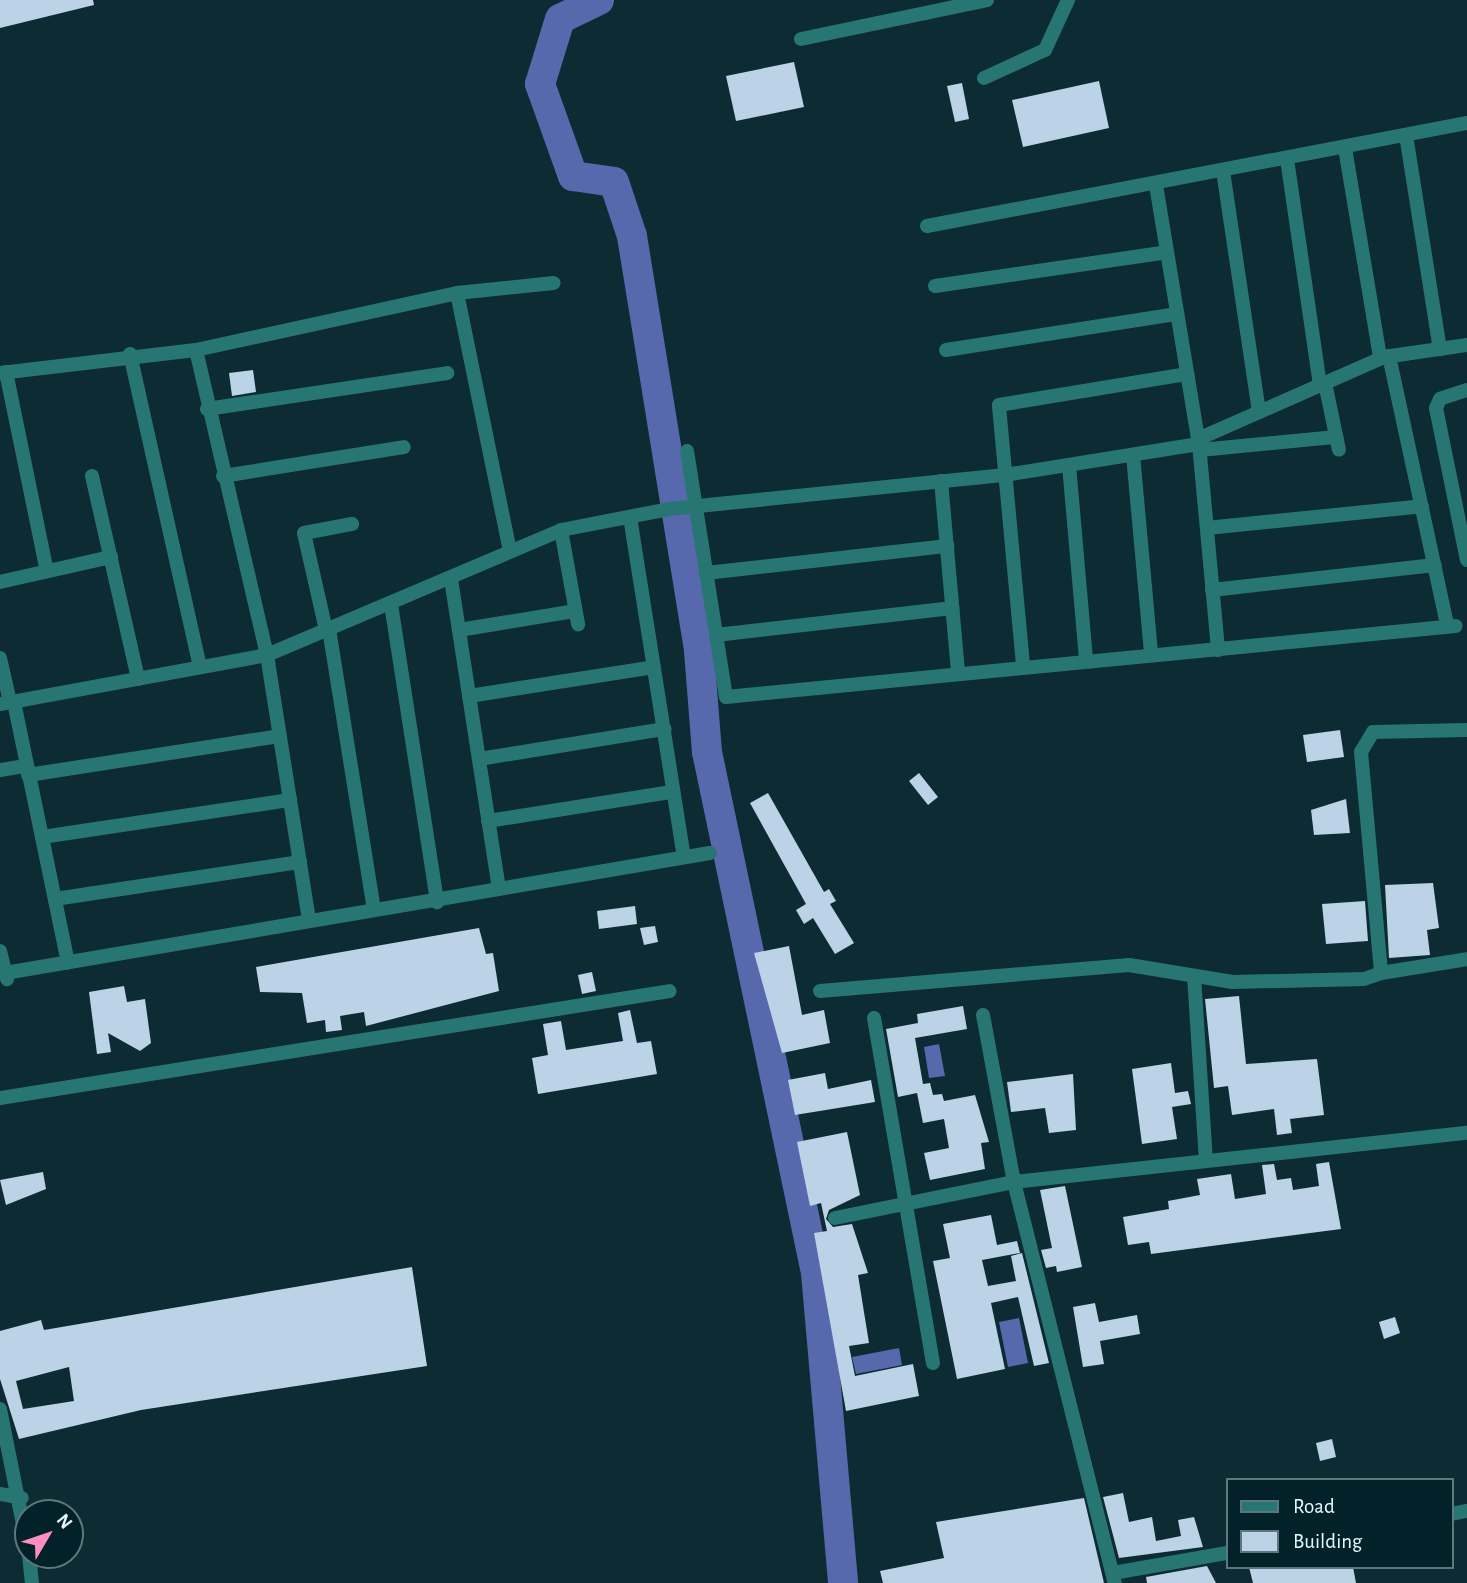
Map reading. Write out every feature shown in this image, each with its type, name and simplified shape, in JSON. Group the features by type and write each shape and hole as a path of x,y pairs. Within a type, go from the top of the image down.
{"street":[{"path":"801,39 987,0"},
{"path":"984,78 1045,50 1068,0"},
{"path":"927,226 1156,185 1467,123"},
{"path":"1406,135 1440,349"},
{"path":"687,452 692,506 726,697 1151,652 1218,650 1452,626 1385,357 1345,148"},
{"path":"8,703 267,655 561,530 669,509 1005,475 1199,444 1337,443 1322,384 1287,159"},
{"path":"1223,172 1258,412"},
{"path":"1156,185 1199,444 1218,650"},
{"path":"935,286 1167,252"},
{"path":"47,571 3,373 130,354 196,350 457,293 553,283"},
{"path":"457,293 510,552"},
{"path":"946,350 1177,314"},
{"path":"1199,444 1258,412 1385,357 1467,345"},
{"path":"196,350 207,409 267,655 309,920"},
{"path":"130,354 200,667"},
{"path":"207,409 447,373"},
{"path":"1023,665 999,405 1187,374"},
{"path":"1467,390 1440,399 1436,408 1467,560"},
{"path":"223,475 404,447"},
{"path":"1133,455 1151,652"},
{"path":"1069,465 1086,659"},
{"path":"92,476 138,679"},
{"path":"941,481 957,671"},
{"path":"1207,528 1422,506"},
{"path":"630,517 684,857"},
{"path":"352,524 304,533 327,630 374,909"},
{"path":"459,630 576,618 561,530"},
{"path":"706,573 947,546"},
{"path":"0,582 111,557"},
{"path":"1212,590 1435,565"},
{"path":"451,579 499,888"},
{"path":"391,604 437,900"},
{"path":"716,635 952,608"},
{"path":"0,658 68,962"},
{"path":"469,696 654,667"},
{"path":"479,759 665,729"},
{"path":"1381,973 1362,743 1373,733 1467,730"},
{"path":"0,770 27,770 279,736"},
{"path":"488,821 672,792"},
{"path":"42,837 290,800"},
{"path":"0,951 6,976 68,962 710,853"},
{"path":"55,899 300,862"},
{"path":"820,991 1129,965 1233,982 1364,979 1381,973 1467,959"},
{"path":"1194,975 1206,1160"},
{"path":"0,1098 670,991"},
{"path":"983,1015 1014,1182 1114,1578 1226,1553"},
{"path":"874,1018 933,1363"},
{"path":"835,1218 1014,1182 1467,1133"},
{"path":"0,1409 2,1426 22,1497 0,1494"}],"water":[{"path":"939,1044 945,1076 929,1078 924,1047"},
{"path":"1019,1318 1028,1363 1008,1367 999,1322"},
{"path":"899,1348 902,1365 856,1374 852,1357"}],"building":[{"path":"0,0 93,0 94,5 0,28"},
{"path":"794,62 804,107 736,121 726,76"},
{"path":"1099,81 1109,128 1023,147 1012,100"},
{"path":"962,83 969,119 955,122 947,86"},
{"path":"253,370 256,392 232,396 229,373"},
{"path":"1340,730 1344,757 1307,762 1303,735"},
{"path":"919,773 938,797 928,805 909,781"},
{"path":"768,793 824,892 829,889 836,901 830,904 854,943 835,954 813,918 804,924 796,910 806,904 750,803"},
{"path":"1346,799 1350,833 1314,835 1311,810"},
{"path":"1433,883 1439,928 1427,930 1430,955 1389,958 1385,885"},
{"path":"1365,901 1368,941 1326,944 1322,904"},
{"path":"635,906 637,924 599,929 597,911"},
{"path":"655,926 658,942 644,945 640,928"},
{"path":"479,928 486,954 493,953 499,991 366,1026 364,1012 340,1016 342,1030 326,1032 325,1020 307,1023 302,993 260,992 256,967"},
{"path":"789,946 802,1015 824,1010 830,1043 782,1053 754,953"},
{"path":"592,972 596,991 582,994 578,975"},
{"path":"124,986 127,1002 145,999 151,1043 140,1051 108,1033 111,1052 97,1054 89,992"},
{"path":"1239,996 1246,1064 1317,1059 1324,1115 1290,1119 1292,1133 1277,1135 1274,1109 1232,1115 1228,1086 1214,1088 1205,999"},
{"path":"963,1006 967,1029 915,1038 923,1084 930,1083 933,1095 942,1094 944,1101 975,1095 989,1142 981,1143 985,1169 930,1180 924,1153 949,1148 944,1119 923,1123 917,1093 898,1097 886,1029 918,1023 917,1014"},
{"path":"630,1010 637,1043 651,1041 657,1074 538,1094 532,1058 548,1055 543,1024 561,1021 566,1050 623,1041 618,1013"},
{"path":"1171,1063 1175,1093 1188,1091 1191,1104 1172,1107 1177,1139 1142,1144 1132,1069"},
{"path":"825,1073 828,1089 871,1080 875,1102 795,1115 788,1080"},
{"path":"1073,1074 1076,1130 1049,1133 1045,1108 1011,1112 1007,1082"},
{"path":"847,1132 860,1195 829,1210 826,1219 833,1227 852,1224 868,1273 858,1275 869,1343 849,1346 855,1376 913,1364 919,1396 846,1411 814,1233 827,1231 821,1203 810,1206 797,1142"},
{"path":"1329,1162 1341,1229 1151,1254 1149,1242 1128,1245 1123,1217 1169,1209 1168,1201 1200,1195 1197,1179 1231,1174 1235,1199 1266,1194 1262,1165 1274,1164 1277,1180 1291,1178 1293,1190 1319,1186 1316,1164"},
{"path":"43,1172 46,1189 6,1205 0,1180"},
{"path":"1065,1186 1082,1267 1057,1272 1056,1266 1046,1268 1041,1250 1052,1248 1040,1190"},
{"path":"991,1215 997,1245 1017,1241 1020,1253 982,1260 988,1286 1016,1281 1011,1256 1022,1253 1049,1363 1034,1366 1018,1297 991,1303 1005,1369 957,1379 933,1261 950,1258 943,1224"},
{"path":"412,1267 427,1366 141,1410 19,1439 0,1379 0,1331 41,1320 44,1330","holes":["69,1367 74,1401 23,1409 16,1381"]},
{"path":"1095,1303 1099,1322 1137,1315 1140,1334 1100,1341 1104,1364 1083,1367 1073,1307"},
{"path":"1395,1317 1400,1333 1384,1339 1379,1322"},
{"path":"1332,1439 1336,1457 1320,1461 1316,1443"},
{"path":"1123,1493 1129,1522 1152,1517 1156,1541 1181,1536 1178,1520 1194,1517 1203,1547 1119,1558 1103,1497"},
{"path":"1084,1498 1104,1583 883,1583 880,1571 944,1558 936,1522"},
{"path":"1207,1566 1216,1583 1147,1583 1146,1577"},
{"path":"1250,1569 1353,1569 1356,1583 1253,1583"}],"waterway":[{"path":"599,0 560,19 540,84 573,176 614,182 632,236 699,651 707,752 816,1273 843,1583"}]}
